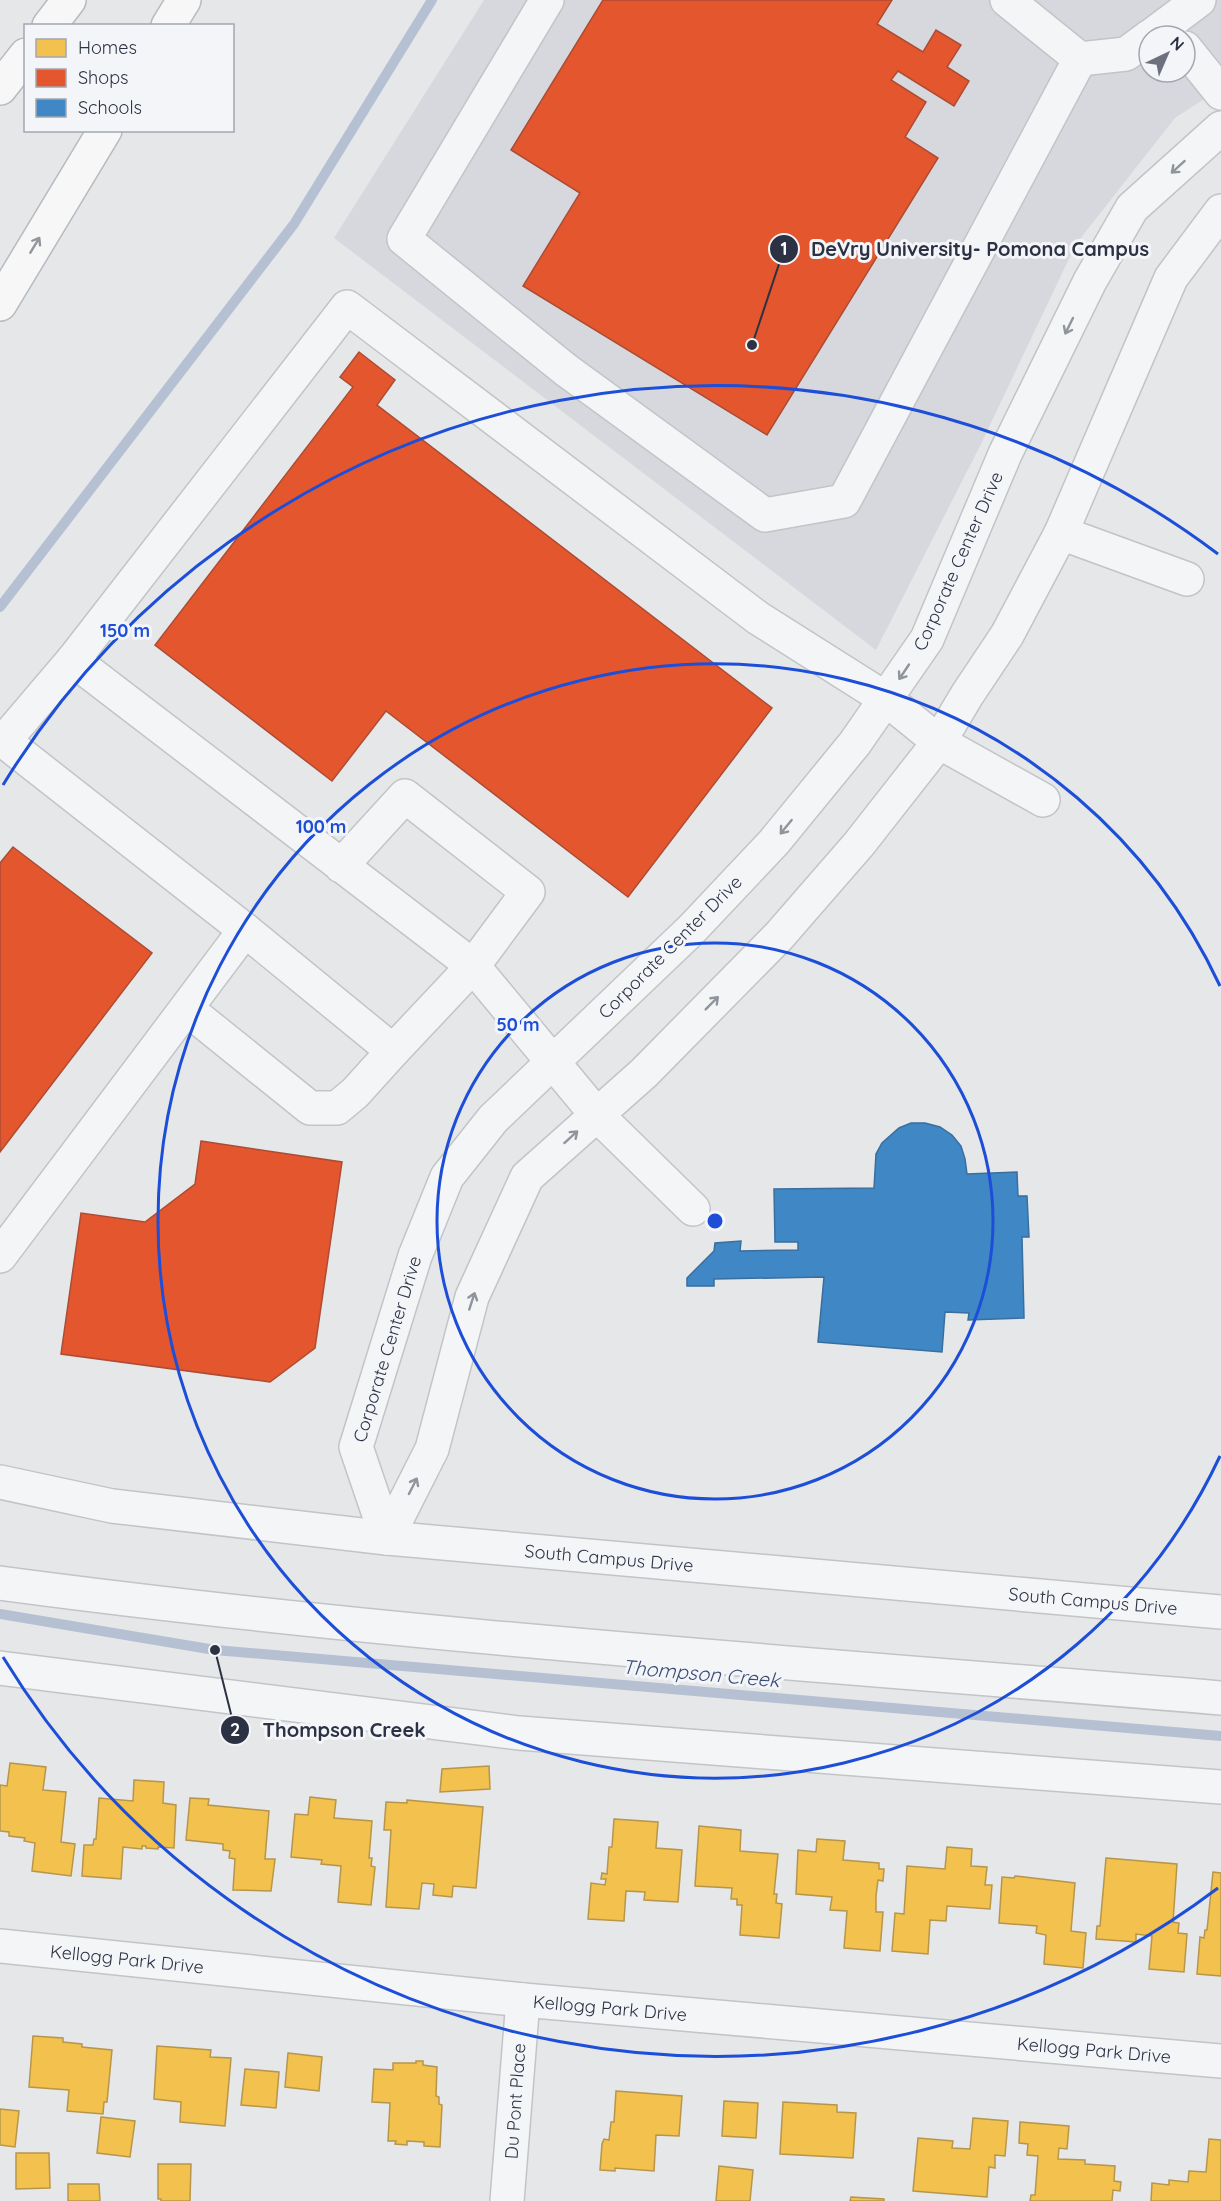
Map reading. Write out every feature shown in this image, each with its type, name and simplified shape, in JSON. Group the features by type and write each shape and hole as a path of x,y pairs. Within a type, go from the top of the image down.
{"highway":[{"path":"51,24 69,0"},
{"path":"169,24 184,0"},
{"path":"0,88 24,58"},
{"path":"0,304 104,132"}],"street":[{"path":"547,0 404,239 566,370 765,515 844,501 1080,59"},
{"path":"1007,0 1080,59 1126,54 1137,49"},
{"path":"1176,24 1199,0"},
{"path":"1197,69 1221,93"},
{"name":"Corporate Center Drive","path":"387,1538 356,1447 415,1256 447,1177 493,1119 552,1060 691,930 774,842 855,743 927,639 1005,454 1090,281 1132,208 1221,128"},
{"path":"387,1538 432,1449 472,1298 527,1177 644,1073 779,936 859,844 939,742 967,694 1007,635 1061,533 1171,278 1221,211"},
{"path":"393,1051 245,930 2,740 72,660 347,307 758,618 886,699 939,742 1043,800"},
{"path":"1061,533 1186,579"},
{"path":"72,660 473,966 596,1114 693,1209"},
{"path":"187,1009 310,1108 337,1108 355,1093 473,966 528,892 405,796 341,866"},
{"path":"0,1256 245,930"},
{"name":"South Campus Drive","path":"0,1482 112,1506 387,1538 1221,1612"},
{"path":"0,1583 369,1627 1221,1698"},
{"path":"0,1668 519,1733 1221,1787"},
{"name":"Kellogg Park Drive","path":"0,1946 523,2000 1221,2061"},
{"name":"Du Pont Place","path":"507,2201 523,2000"}],"shaded area":[{"path":"484,0 1221,0 1221,88 1175,118 1076,244 980,446 876,650 334,238"}],"building: Homes":[{"path":"10,1763 46,1767 43,1790 66,1792 61,1842 75,1844 71,1876 32,1871 35,1843 24,1841 25,1838 9,1836 9,1832 0,1831 0,1785 7,1786"},
{"path":"489,1766 490,1789 440,1792 442,1769"},
{"path":"134,1780 164,1782 163,1803 176,1805 174,1848 123,1847 121,1879 82,1876 84,1845 93,1845 96,1839 99,1798 133,1801"},
{"path":"310,1797 336,1800 334,1818 372,1821 369,1858 372,1858 371,1866 375,1867 371,1905 338,1902 341,1866 321,1864 322,1860 291,1857 295,1814 308,1815"},
{"path":"190,1798 209,1799 208,1805 269,1811 265,1859 275,1859 271,1891 233,1890 235,1859 229,1858 230,1851 223,1850 223,1844 186,1840"},
{"path":"407,1800 483,1807 476,1888 453,1886 452,1897 433,1895 434,1884 422,1883 419,1909 386,1907 391,1830 384,1830 386,1802 407,1803"},
{"path":"614,1819 658,1822 656,1848 682,1850 678,1902 644,1900 645,1892 626,1891 624,1921 588,1919 591,1883 605,1885 606,1879 601,1879 602,1873 607,1874"},
{"path":"699,1826 741,1830 740,1851 778,1854 774,1894 777,1894 776,1903 782,1904 779,1938 740,1935 742,1905 737,1905 737,1899 731,1899 732,1888 695,1886"},
{"path":"817,1839 845,1841 843,1860 879,1863 879,1869 884,1869 883,1881 878,1880 876,1896 876,1912 883,1912 880,1951 844,1948 847,1911 830,1910 832,1897 796,1894 798,1850 816,1852"},
{"path":"947,1847 972,1849 971,1866 987,1867 985,1885 992,1885 990,1909 947,1906 946,1921 930,1920 928,1954 892,1951 895,1913 904,1914 907,1866 945,1869"},
{"path":"1106,1858 1177,1864 1173,1922 1179,1923 1178,1933 1187,1934 1184,1972 1149,1969 1152,1936 1136,1934 1136,1942 1096,1939 1097,1926 1100,1926"},
{"path":"1213,1872 1221,1873 1221,1976 1197,1974 1200,1937 1204,1938 1205,1930 1207,1930"},
{"path":"1015,1876 1075,1883 1071,1931 1086,1933 1083,1968 1044,1964 1046,1935 1036,1933 1037,1926 999,1923 1002,1877 1014,1878"},
{"path":"33,2036 63,2038 63,2042 82,2044 82,2047 112,2050 107,2102 104,2102 103,2114 67,2111 69,2090 29,2087"},
{"path":"157,2046 211,2050 210,2057 231,2058 225,2126 180,2122 181,2102 154,2099"},
{"path":"288,2053 322,2057 319,2091 285,2087"},
{"path":"416,2061 423,2061 423,2065 437,2067 436,2096 439,2097 439,2104 442,2105 440,2147 424,2146 424,2142 407,2141 407,2145 388,2141 390,2103 372,2102 374,2069 393,2070 393,2063 416,2063"},
{"path":"245,2069 279,2072 276,2108 241,2105"},
{"path":"616,2091 682,2096 679,2136 656,2135 654,2171 615,2168 615,2171 600,2170 602,2144 604,2139 609,2140 611,2122 614,2122"},
{"path":"724,2101 758,2103 756,2138 722,2136"},
{"path":"783,2102 837,2105 837,2112 856,2113 853,2158 780,2154"},
{"path":"0,2109 19,2111 15,2147 0,2145"},
{"path":"101,2117 135,2121 130,2157 97,2153"},
{"path":"973,2118 1008,2121 1005,2156 995,2155 995,2168 989,2167 987,2197 913,2191 918,2138 953,2141 952,2148 970,2149"},
{"path":"1020,2122 1069,2126 1067,2149 1059,2148 1058,2159 1085,2160 1085,2164 1115,2166 1114,2181 1121,2182 1120,2191 1113,2190 1112,2201 1030,2201 1031,2195 1035,2195 1038,2156 1027,2155 1028,2144 1019,2143"},
{"path":"1209,2139 1221,2140 1221,2201 1151,2201 1152,2183 1169,2185 1169,2180 1188,2182 1189,2171 1206,2172"},
{"path":"16,2153 49,2153 50,2188 16,2189"},
{"path":"158,2164 191,2164 190,2201 161,2201 158,2199"},
{"path":"719,2166 753,2170 750,2201 716,2201"},
{"path":"68,2184 99,2184 100,2201 68,2201"},
{"path":"851,2197 884,2199 884,2201 850,2201"}],"building: Shops":[{"path":"603,0 892,0 877,24 923,52 936,30 961,45 947,67 969,81 954,106 898,71 891,80 926,102 905,137 938,158 767,435 523,286 580,193 511,150"},
{"path":"359,352 395,380 377,405 772,708 628,897 386,711 332,781 155,645 353,387 340,377"},
{"path":"13,847 152,953 0,1152 0,863"},
{"path":"201,1141 342,1162 315,1348 270,1382 61,1354 81,1213 145,1222 195,1184"}],"building: Schools":[{"path":"911,1123 925,1123 940,1127 952,1135 961,1146 967,1174 1017,1172 1018,1196 1027,1196 1029,1237 1022,1237 1024,1318 968,1320 969,1313 945,1312 942,1352 818,1342 824,1277 714,1279 714,1286 687,1286 687,1278 714,1251 715,1243 741,1241 740,1251 798,1250 798,1242 775,1242 774,1189 874,1188 876,1154 882,1143 899,1128"}],"waterway":[{"path":"0,607 294,224 432,0"},
{"name":"Thompson Creek","path":"0,1614 215,1650 1221,1736"}],"place":[{"name":"DeVry University- Pomona Campus","path":"752,345"},
{"name":"Thompson Creek","path":"215,1650"}]}
